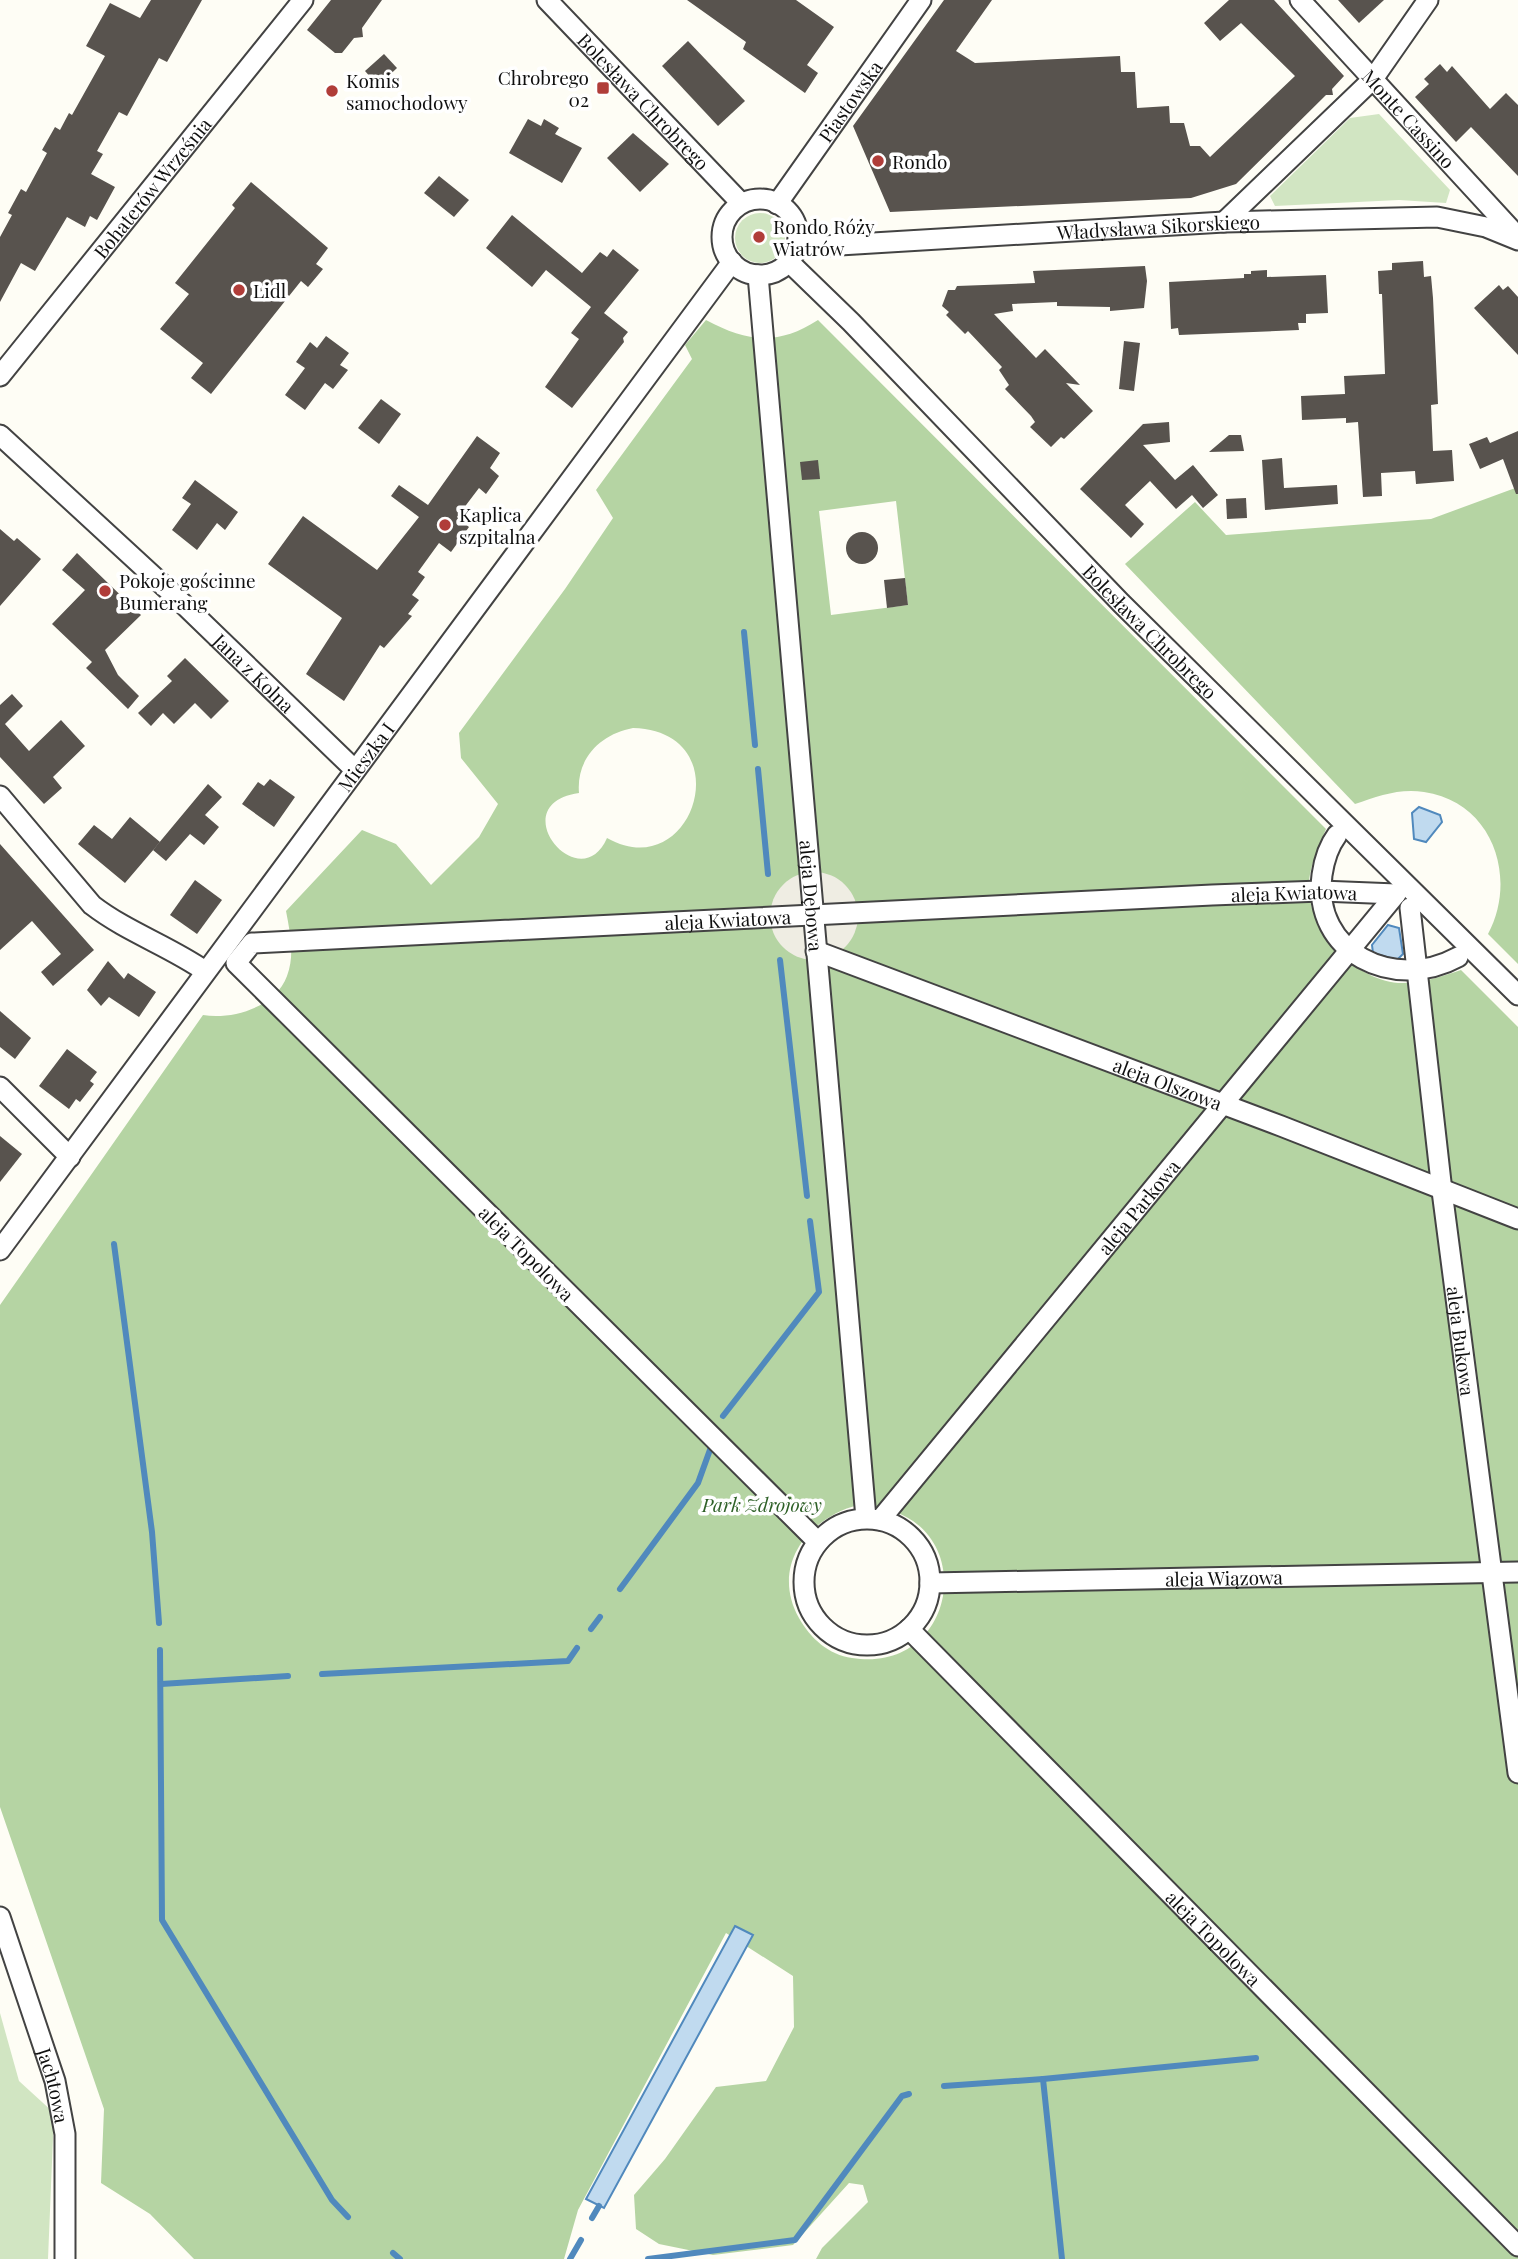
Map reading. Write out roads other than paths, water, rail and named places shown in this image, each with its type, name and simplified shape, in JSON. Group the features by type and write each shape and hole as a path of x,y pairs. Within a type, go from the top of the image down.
{"street":[{"name":"Bohaterów Września","path":"0,376 303,0"},
{"name":"Bolesława Chrobrego","path":"547,0 741,203"},
{"name":"Piastowska","path":"777,204 922,0"},
{"name":"Monte Cassino","path":"1300,0 1518,238"},
{"path":"1224,222 1373,79 1428,0"},
{"path":"758,199 777,204 791,216 796,226 793,252 778,270 758,275 745,272 732,262 722,243 723,227 729,215 741,203 758,199"},
{"name":"Władysława Sikorskiego","path":"793,252 824,246 1224,222 1437,217 1486,227 1518,238"},
{"name":"Bolesława Chrobrego","path":"793,252 1121,603 1518,996"},
{"name":"Mieszka I","path":"0,1250 732,262"},
{"name":"aleja Dębowa","path":"758,275 758,303 816,951 873,1519"},
{"name":"Jana z Kolna","path":"0,435 177,598 354,769"},
{"path":"0,796 92,905 110,919 184,956 205,971"},
{"path":"1337,835 1324,861 1321,891 1331,926 1351,949 1381,968 1417,971 1441,966 1458,957"},
{"name":"aleja Kwiatowa","path":"236,963 252,943 1321,891 1403,901"},
{"name":"aleja Parkowa","path":"873,1519 1223,1105 1351,949 1403,901"},
{"name":"aleja Bukowa","path":"1403,901 1417,971 1442,1191 1518,1773"},
{"name":"aleja Olszowa","path":"816,951 1518,1219"},
{"name":"aleja Topolowa","path":"236,963 818,1542"},
{"path":"0,1087 69,1157"},
{"path":"873,1519 897,1526 916,1543 928,1565 930,1583 920,1616 898,1637 873,1645 840,1639 826,1630 811,1610 804,1586 805,1570 818,1542 848,1521 873,1519"},
{"name":"aleja Wiązowa","path":"930,1583 1518,1572"},
{"name":"aleja Topolowa","path":"909,1629 1518,2246"},
{"name":"Jachtowa","path":"0,1917 55,2081 65,2134 65,2259"}],"water":[{"path":"1419,807 1440,815 1442,822 1426,842 1414,839 1412,813"},
{"path":"1388,925 1399,928 1403,954 1397,960 1373,953 1372,945"},
{"path":"735,1926 753,1935 604,2208 586,2199"}],"waterway":[{"path":"744,632 755,745"},
{"path":"758,769 768,874"},
{"path":"780,960 807,1196"},
{"path":"723,1416 819,1292 810,1221"},
{"path":"114,1244 152,1532 159,1623"},
{"path":"620,1589 698,1483 711,1447"},
{"path":"591,1629 600,1617"},
{"path":"322,1674 568,1661 577,1648"},
{"path":"160,1650 162,1920 332,2200 348,2217"},
{"path":"161,1684 288,1676"},
{"path":"1043,2079 1256,2058"},
{"path":"944,2086 1043,2079 1062,2259"},
{"path":"648,2259 795,2240 902,2096 909,2094"},
{"path":"592,2218 599,2206"},
{"path":"570,2259 581,2240"},
{"path":"393,2253 400,2259"}],"place":[{"name":"Chrobrego 02","path":"603,88"},
{"name":"Komis samochodowy","path":"332,91"},
{"name":"Rondo","path":"878,161"},
{"name":"Rondo Róży Wiatrów","path":"759,237"},
{"name":"Lidl","path":"239,290"},
{"name":"Kaplica szpitalna","path":"445,525"},
{"name":"Pokoje gościnne Bumerang","path":"105,591"}],"park label":[{"name":"Park Zdrojowy","path":"762,1504"}]}
